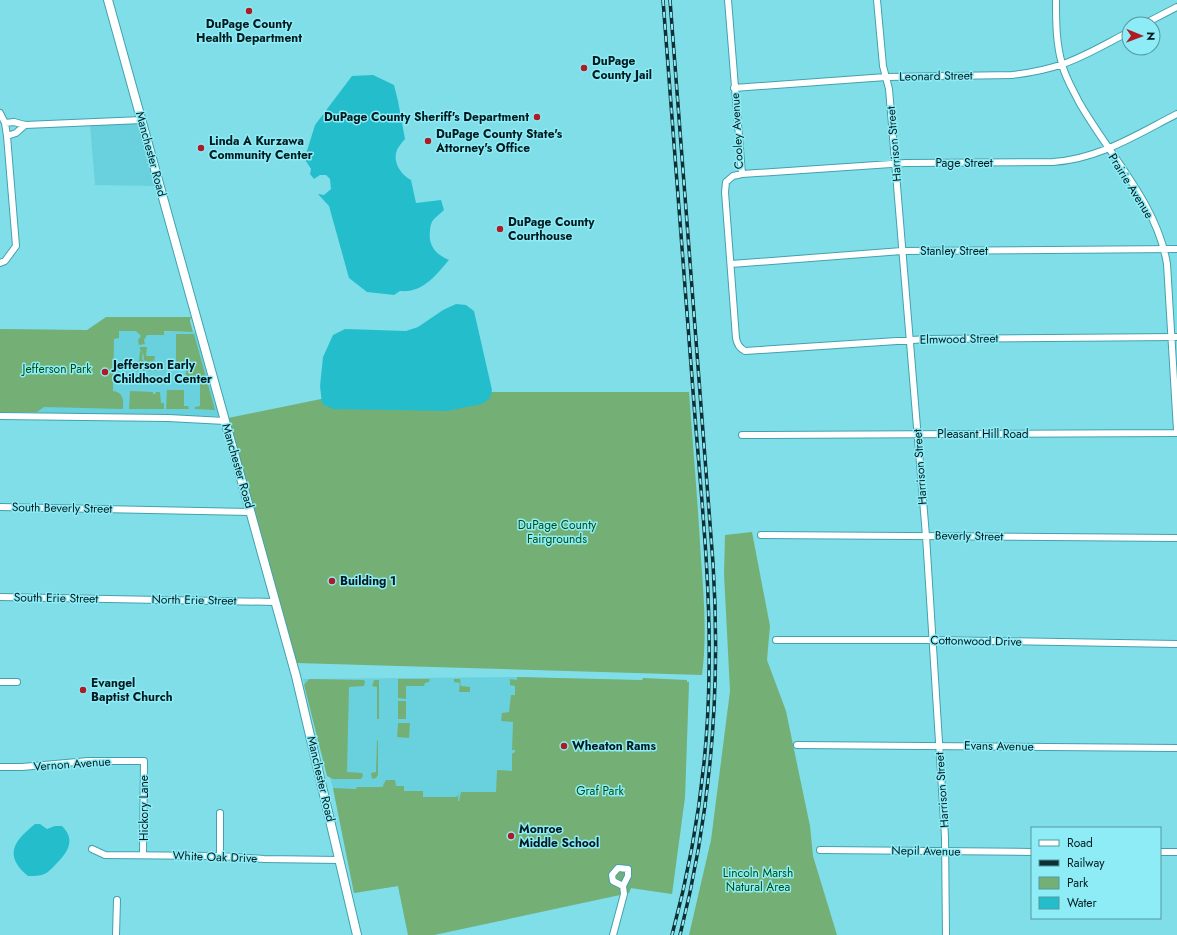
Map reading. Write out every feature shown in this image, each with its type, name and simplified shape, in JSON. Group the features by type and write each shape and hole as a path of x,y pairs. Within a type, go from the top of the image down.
{"street":[{"name":"Manchester Road","path":"108,0 296,676 357,935"},
{"name":"Cooley Avenue","path":"728,0 742,174 733,176 726,182 725,192 736,338 741,349"},
{"name":"Harrison Street","path":"877,0 883,66 889,89 896,164 926,536 945,851 946,935"},
{"name":"Prairie Avenue","path":"1056,0 1057,32 1062,65 1076,95 1144,202 1164,249 1174,337 1177,432"},
{"path":"1160,16 1177,7"},
{"name":"Leonard Street","path":"734,88 886,77 1012,74 1042,71 1078,58 1121,36"},
{"path":"0,113 5,123 7,136 16,246 5,260 0,263"},
{"name":"Page Street","path":"742,174 896,164 1060,161 1084,157 1109,149 1177,114"},
{"path":"5,123 14,122 25,125 142,120"},
{"path":"7,136 16,133 25,125"},
{"name":"Stanley Street","path":"731,264 902,251 1177,249"},
{"name":"Elmwood Street","path":"741,349 751,351 910,340 1174,337"},
{"path":"0,416 168,418 225,421"},
{"name":"Pleasant Hill Road","path":"742,435 1177,432"},
{"name":"South Beverly Street","path":"0,507 250,512"},
{"name":"Beverly Street","path":"761,535 1177,538"},
{"name":"South Erie Street","path":"0,596 112,599"},
{"name":"North Erie Street","path":"112,599 275,602"},
{"name":"Cottonwood Drive","path":"776,640 932,640 1177,644"},
{"path":"0,682 17,682"},
{"name":"Evans Avenue","path":"797,745 1177,748"},
{"name":"Vernon Avenue","path":"0,767 22,767 88,761 144,761"},
{"name":"Hickory Lane","path":"144,761 144,855"},
{"path":"220,814 220,856"},
{"name":"White Oak Drive","path":"92,850 105,855 220,856 264,859 340,860"},
{"name":"Nepil Avenue","path":"820,850 1031,852"},
{"path":"1161,852 1177,852"},
{"path":"613,935 624,894 624,886"},
{"path":"116,935 117,900"}],"shaded area":[{"path":"139,122 156,186 95,185 90,125"},
{"name":"Jefferson Early Childhood Center","path":"0,329 198,332 221,416 0,413"},
{"name":"Graf Park","path":"517,677 689,682 685,797 672,894 631,888 629,893 434,935 408,935 398,886 354,893 333,788 303,679"}],"green space":[{"name":"Jefferson Park","path":"106,317 191,317 190,321 193,332 164,331 164,335 147,335 144,340 145,344 139,345 138,340 141,336 136,331 119,331 119,338 114,339 113,391 121,395 123,409 44,407 37,412 0,412 0,329 87,330"},
{"path":"176,334 194,334 215,410 195,409 195,407 200,406 200,382 186,382 186,364 176,364"},
{"path":"140,347 147,347 146,356 155,356 154,361 147,362 144,360 143,352 140,350"},
{"path":"140,351 143,352 142,358 144,362 154,364 160,363 160,366 164,366 164,371 130,370 139,361"},
{"path":"167,390 184,390 184,406 188,406 189,409 166,409"},
{"path":"130,391 153,392 153,394 160,392 161,403 164,403 164,409 129,409"},
{"name":"DuPage County Fairgrounds","path":"484,392 689,392 704,603 705,632 702,675 296,663 228,418 321,399"},
{"name":"Lincoln Marsh Natural Area","path":"752,532 770,626 767,660 786,711 810,826 813,856 837,935 689,935 711,840 730,691 724,574 725,535"},
{"name":"Graf Park","path":"517,677 642,680 643,678 687,680 687,682 689,682 685,797 672,894 631,888 629,893 434,935 408,935 398,886 354,893 333,788 356,789 357,787 381,787 384,786 383,785 386,780 395,780 396,786 404,786 404,791 423,791 423,797 455,797 458,796 459,792 458,801 461,792 496,792 497,770 512,771 512,754 515,752 515,750 512,750 513,722 501,721 502,713 509,712 511,695 515,695 515,686 510,685 510,679 517,680"},
{"path":"309,679 365,681 364,686 349,687 347,772 362,773 363,776 361,779 333,779 327,776 304,685"},
{"path":"398,679 430,679 424,686 406,686 406,699 398,698"},
{"path":"454,679 460,679 461,686 470,687 470,692 459,692 460,683 454,682"},
{"path":"374,680 379,680 379,719 377,719 377,687 372,686"},
{"path":"398,701 406,701 406,719 398,719"},
{"path":"398,723 410,723 409,738 397,737"},
{"path":"377,740 378,775 376,778 372,779 371,773 376,772"}],"water":[{"path":"373,75 394,85 405,139 397,150 396,159 398,168 407,178 411,180 416,203 441,200 444,210 431,223 430,241 434,249 440,255 449,260 428,282 422,286 408,291 400,291 394,295 367,292 349,278 329,206 318,194 324,195 331,189 330,179 326,175 320,175 314,179 310,174 311,169 306,161 306,154 315,125 352,76"},
{"path":"456,304 466,305 474,311 492,390 490,398 482,404 447,411 333,409 322,404 320,386 323,357 333,335 345,329 406,331 418,327 443,310"},
{"path":"35,824 40,824 47,829 55,826 62,826 69,836 69,846 64,855 49,871 41,875 28,876 20,868 16,861 14,848 22,836"}],"railway":[{"path":"663,0 707,567 709,638 708,707 699,806 694,838 672,935"},
{"path":"670,0 713,563 716,657 711,750 706,797 691,889 680,935"}],"place":[{"name":"DuPage County Health Department","path":"249,11"},
{"name":"DuPage County Jail","path":"584,68"},
{"name":"DuPage County Sheriff's Department","path":"537,117"},
{"name":"DuPage County State's Attorney's Office","path":"428,141"},
{"name":"Linda A Kurzawa Community Center","path":"201,148"},
{"name":"DuPage County Courthouse","path":"500,229"},
{"name":"Jefferson Early Childhood Center","path":"105,372"},
{"name":"Building 1","path":"332,581"},
{"name":"Evangel Baptist Church","path":"83,690"},
{"name":"Wheaton Rams","path":"564,746"},
{"name":"Monroe Middle School","path":"511,836"}]}
